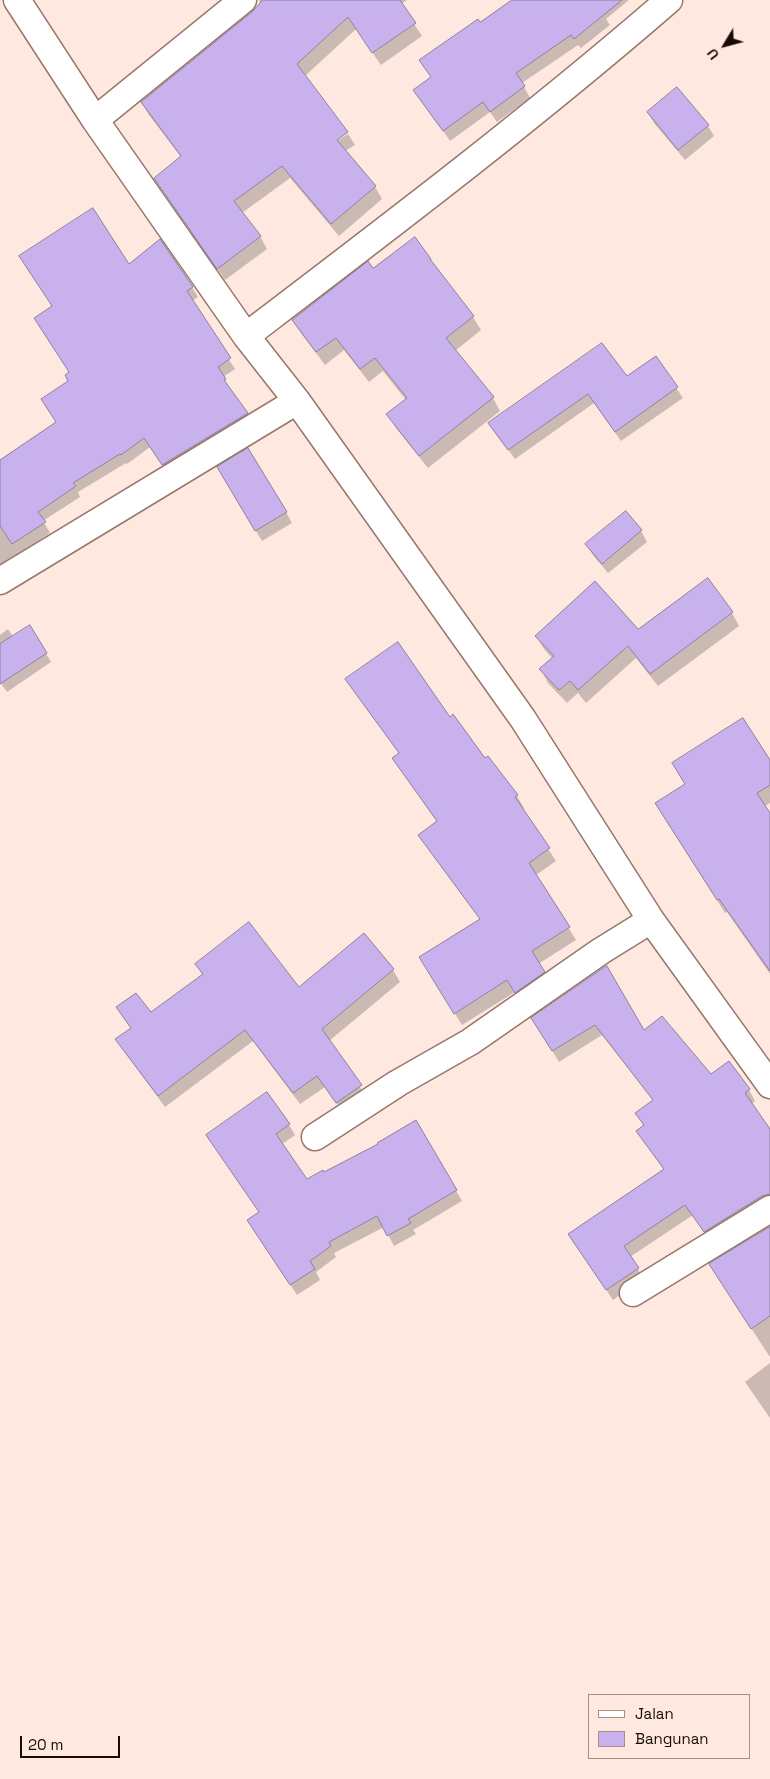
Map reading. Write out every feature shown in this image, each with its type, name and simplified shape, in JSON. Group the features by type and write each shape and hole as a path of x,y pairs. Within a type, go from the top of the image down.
{"street":[{"path":"17,0 95,120 246,336 298,401 523,719 651,920 770,1085"},
{"path":"95,120 243,0"},
{"path":"246,336 454,178 596,64 669,0"},
{"path":"0,581 298,401"},
{"path":"315,1137 398,1083 470,1042 601,951 651,920"},
{"path":"633,1293 770,1209"}],"building":[{"path":"263,0 400,0 416,23 372,53 348,17 297,64 348,132 337,140 376,186 331,224 282,166 234,201 261,236 217,269 154,178 181,156 141,102 252,12"},
{"path":"512,0 622,0 574,39 571,35 516,73 525,86 490,112 483,102 443,131 413,90 431,77 419,60 478,19 480,22"},
{"path":"677,87 709,125 678,150 647,112"},
{"path":"93,208 129,264 160,239 193,287 187,291 231,358 218,367 226,379 224,380 248,413 162,465 144,438 121,455 73,483 76,486 38,512 46,522 12,544 0,526 0,460 56,422 41,399 68,381 65,375 69,372 34,318 52,306 19,256"},
{"path":"415,237 474,316 446,338 494,397 419,456 386,414 407,398 375,358 360,369 336,338 316,352 292,320 368,261 373,268"},
{"path":"602,343 627,376 656,356 678,387 615,432 588,394 508,450 488,423"},
{"path":"248,448 287,512 255,531 217,467"},
{"path":"626,511 642,530 602,564 585,544"},
{"path":"708,578 733,612 650,674 628,646 578,690 570,681 559,690 539,669 554,656 535,636 595,581 638,629"},
{"path":"30,625 47,653 0,684 0,644"},
{"path":"398,642 450,717 453,714 485,758 488,756 518,795 515,797 550,848 529,863 570,927 532,951 545,972 515,993 507,980 454,1014 419,957 480,919 418,835 437,821 392,758 399,753 345,679"},
{"path":"743,718 770,760 770,785 757,793 770,813 770,971 719,899 717,900 655,803 685,784 672,763"},
{"path":"249,922 299,987 364,933 394,969 322,1029 362,1085 336,1103 317,1076 293,1093 245,1030 158,1096 115,1039 131,1028 116,1007 136,993 151,1012 203,974 195,964"},
{"path":"607,966 644,1030 662,1016 711,1074 729,1061 750,1089 745,1093 770,1129 770,1194 762,1196 704,1232 685,1205 624,1246 639,1268 606,1290 568,1234 664,1169 636,1131 644,1125 635,1113 653,1100 595,1025 552,1051 531,1018"},
{"path":"267,1092 290,1124 276,1134 307,1179 378,1144 416,1120 457,1190 408,1219 411,1223 387,1236 377,1216 329,1242 331,1246 310,1261 315,1269 290,1285 247,1220 259,1212 206,1135"},
{"path":"770,1227 770,1316 751,1329 709,1264"}]}
